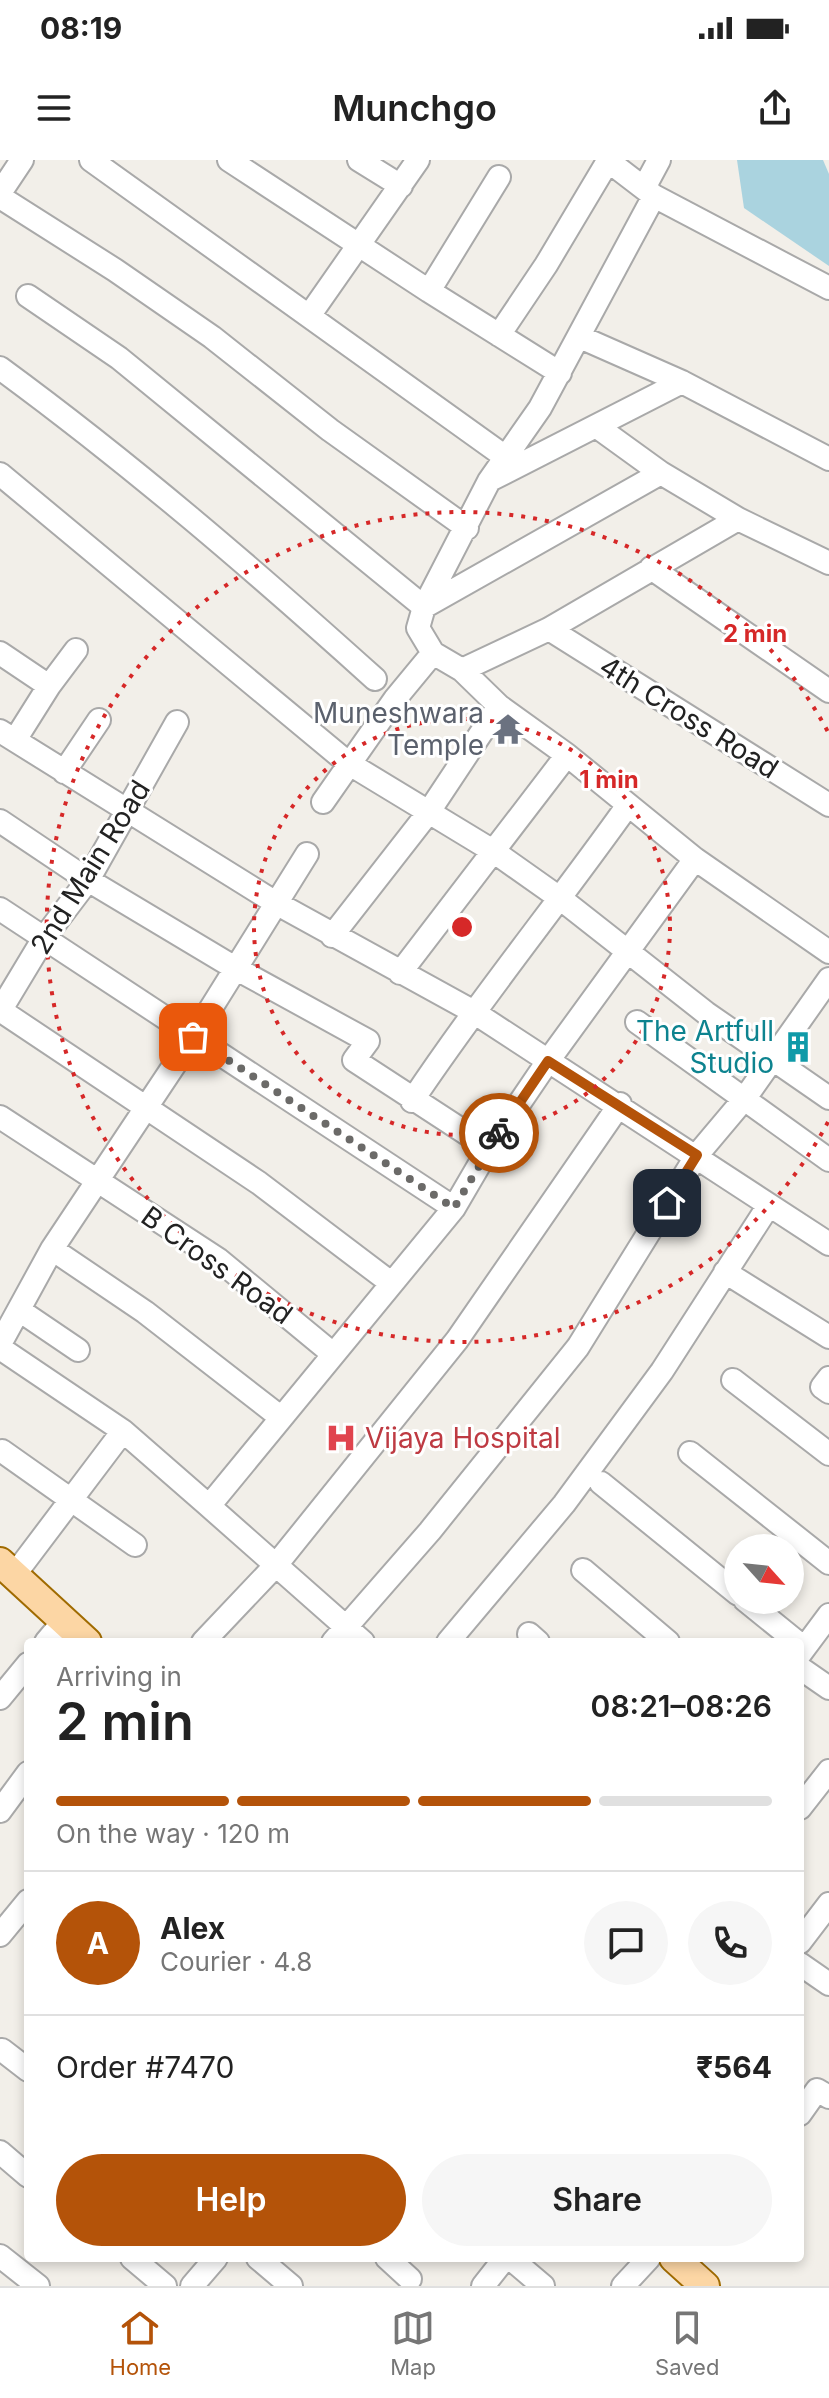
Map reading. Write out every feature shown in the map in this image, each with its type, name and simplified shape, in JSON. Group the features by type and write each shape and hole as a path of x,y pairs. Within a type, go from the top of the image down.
{"main road":[{"path":"5,1568 54,1632 74,1638"}],"street":[{"path":"22,160 0,195 212,337 330,430 467,528"},
{"path":"91,160 504,456"},
{"path":"229,160 560,373"},
{"path":"359,160 401,186"},
{"path":"309,316 418,160"},
{"path":"499,335 546,265 607,160 649,192 829,288"},
{"path":"659,160 649,192 580,337 540,408 489,481 424,607 418,628 433,653 462,670 499,706 567,755 695,859 829,952"},
{"path":"429,291 499,177"},
{"path":"28,296 119,358 424,607"},
{"path":"580,337 682,382 829,459"},
{"path":"0,368 90,434 254,570 375,679"},
{"path":"489,481 682,382"},
{"path":"596,426 661,473 738,519 829,563"},
{"path":"424,607 661,473"},
{"path":"3,483 348,763 493,851 772,1060 829,1098"},
{"path":"462,670 549,629 738,519"},
{"path":"651,568 829,691"},
{"name":"4th Cross Road","path":"549,629 829,805"},
{"path":"76,650 7,736 128,814 276,903 472,1011 620,1104 829,1244"},
{"path":"0,653 49,686"},
{"path":"323,802 348,763 433,653"},
{"path":"332,936 428,813 499,706"},
{"path":"64,772 99,720"},
{"name":"2nd Main Road","path":"0,1010 44,938 88,880 128,814 177,722"},
{"path":"400,973 567,755"},
{"path":"412,1101 472,1011 561,899 628,805"},
{"path":"0,821 88,880 235,968 368,1041 354,1060 412,1101 489,1148"},
{"path":"307,854 193,1037 52,1249 0,1346 123,1431 276,1565 347,1637 578,1347 697,1155 772,1060 822,1003 829,979"},
{"path":"209,1506 279,1416 454,1208 489,1148 548,1061 626,949 695,859"},
{"path":"0,909 454,1208"},
{"path":"0,1010 259,1183 391,1283"},
{"path":"637,1022 829,1160"},
{"path":"207,1638 276,1565 457,1340 620,1104"},
{"name":"B Cross Road","path":"0,1117 219,1260 333,1354"},
{"path":"451,1638 564,1504 662,1371 769,1205"},
{"path":"52,1249 145,1312 279,1416"},
{"path":"725,1272 829,1337"},
{"path":"19,1310 78,1350"},
{"path":"829,1378 822,1387 829,1392"},
{"path":"733,1380 829,1454"},
{"path":"5,1568 72,1501 123,1431"},
{"path":"2,1451 135,1545"},
{"path":"690,1453 829,1563"},
{"path":"601,1483 724,1583"},
{"path":"583,1570 663,1638"},
{"path":"760,1614 786,1638"},
{"path":"804,1646 829,1615"},
{"path":"804,1656 829,1688"},
{"path":"0,1698 24,1669"},
{"path":"804,1803 829,1771"},
{"path":"0,1811 24,1778"},
{"path":"804,1937 829,1904"},
{"path":"0,1935 24,1906"},
{"path":"804,1967 829,1984"},
{"path":"2,2050 24,2067"},
{"path":"804,2108 817,2090 829,2097"},
{"path":"0,2152 24,2173"},
{"path":"0,2256 38,2286"},
{"path":"137,2262 165,2286"},
{"path":"192,2286 213,2262"},
{"path":"263,2262 291,2286"},
{"path":"391,2262 410,2279"},
{"path":"483,2286 504,2262"},
{"path":"513,2262 543,2286"},
{"path":"623,2286 645,2262"}],"water":[{"path":"737,160 823,160 829,174 829,266 744,208"}],"way so far":[{"path":"193,1037 454,1208 499,1133"}],"place":[{"name":"Muneshwara Temple","path":"508,729"},
{"name":"The Artfull Studio","path":"798,1047"},
{"name":"Vijaya Hospital","path":"341,1438"}],"route":[{"path":"499,1133 548,1061 697,1155 667,1203"}]}
